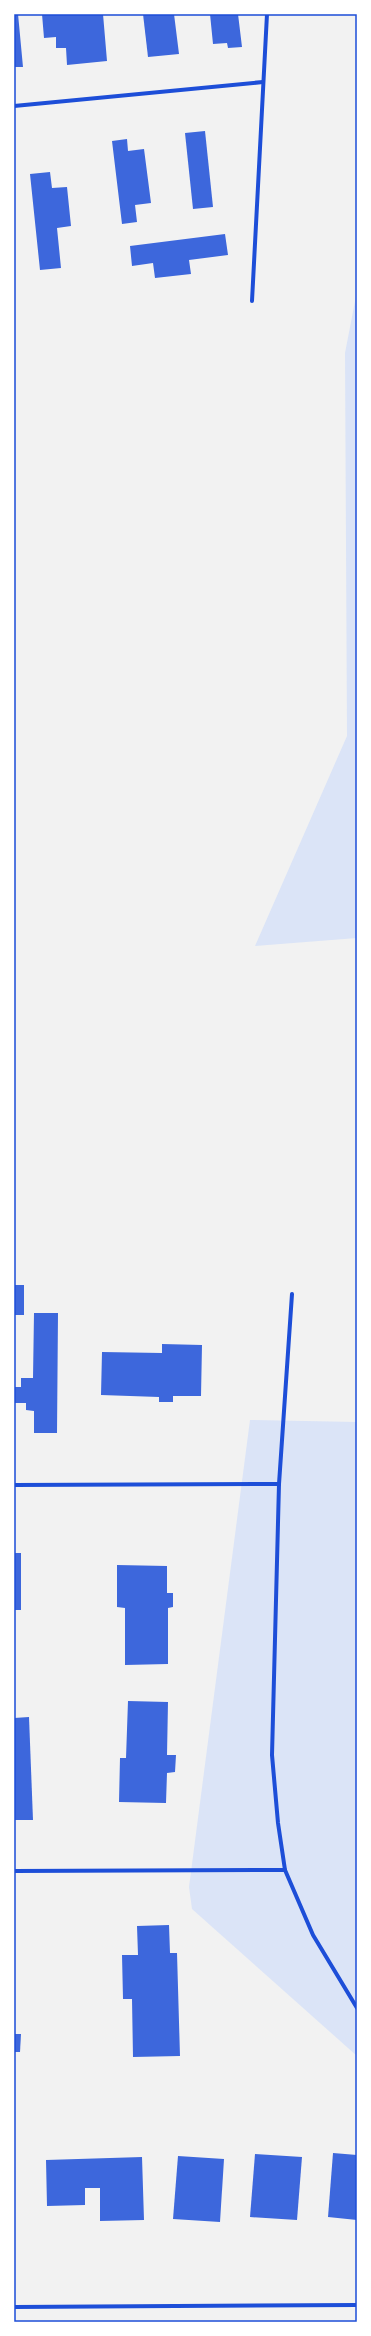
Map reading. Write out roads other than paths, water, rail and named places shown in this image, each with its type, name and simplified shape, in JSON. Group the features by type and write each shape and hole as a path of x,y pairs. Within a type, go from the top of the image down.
{"street":[{"path":"252,300 267,14"},
{"path":"14,106 263,82"},
{"path":"292,1294 280,1484 272,1755 278,1824 285,1870 313,1935 357,2008"},
{"path":"14,1486 280,1484"},
{"path":"14,1871 285,1870"},
{"path":"14,2307 357,2305"}]}
